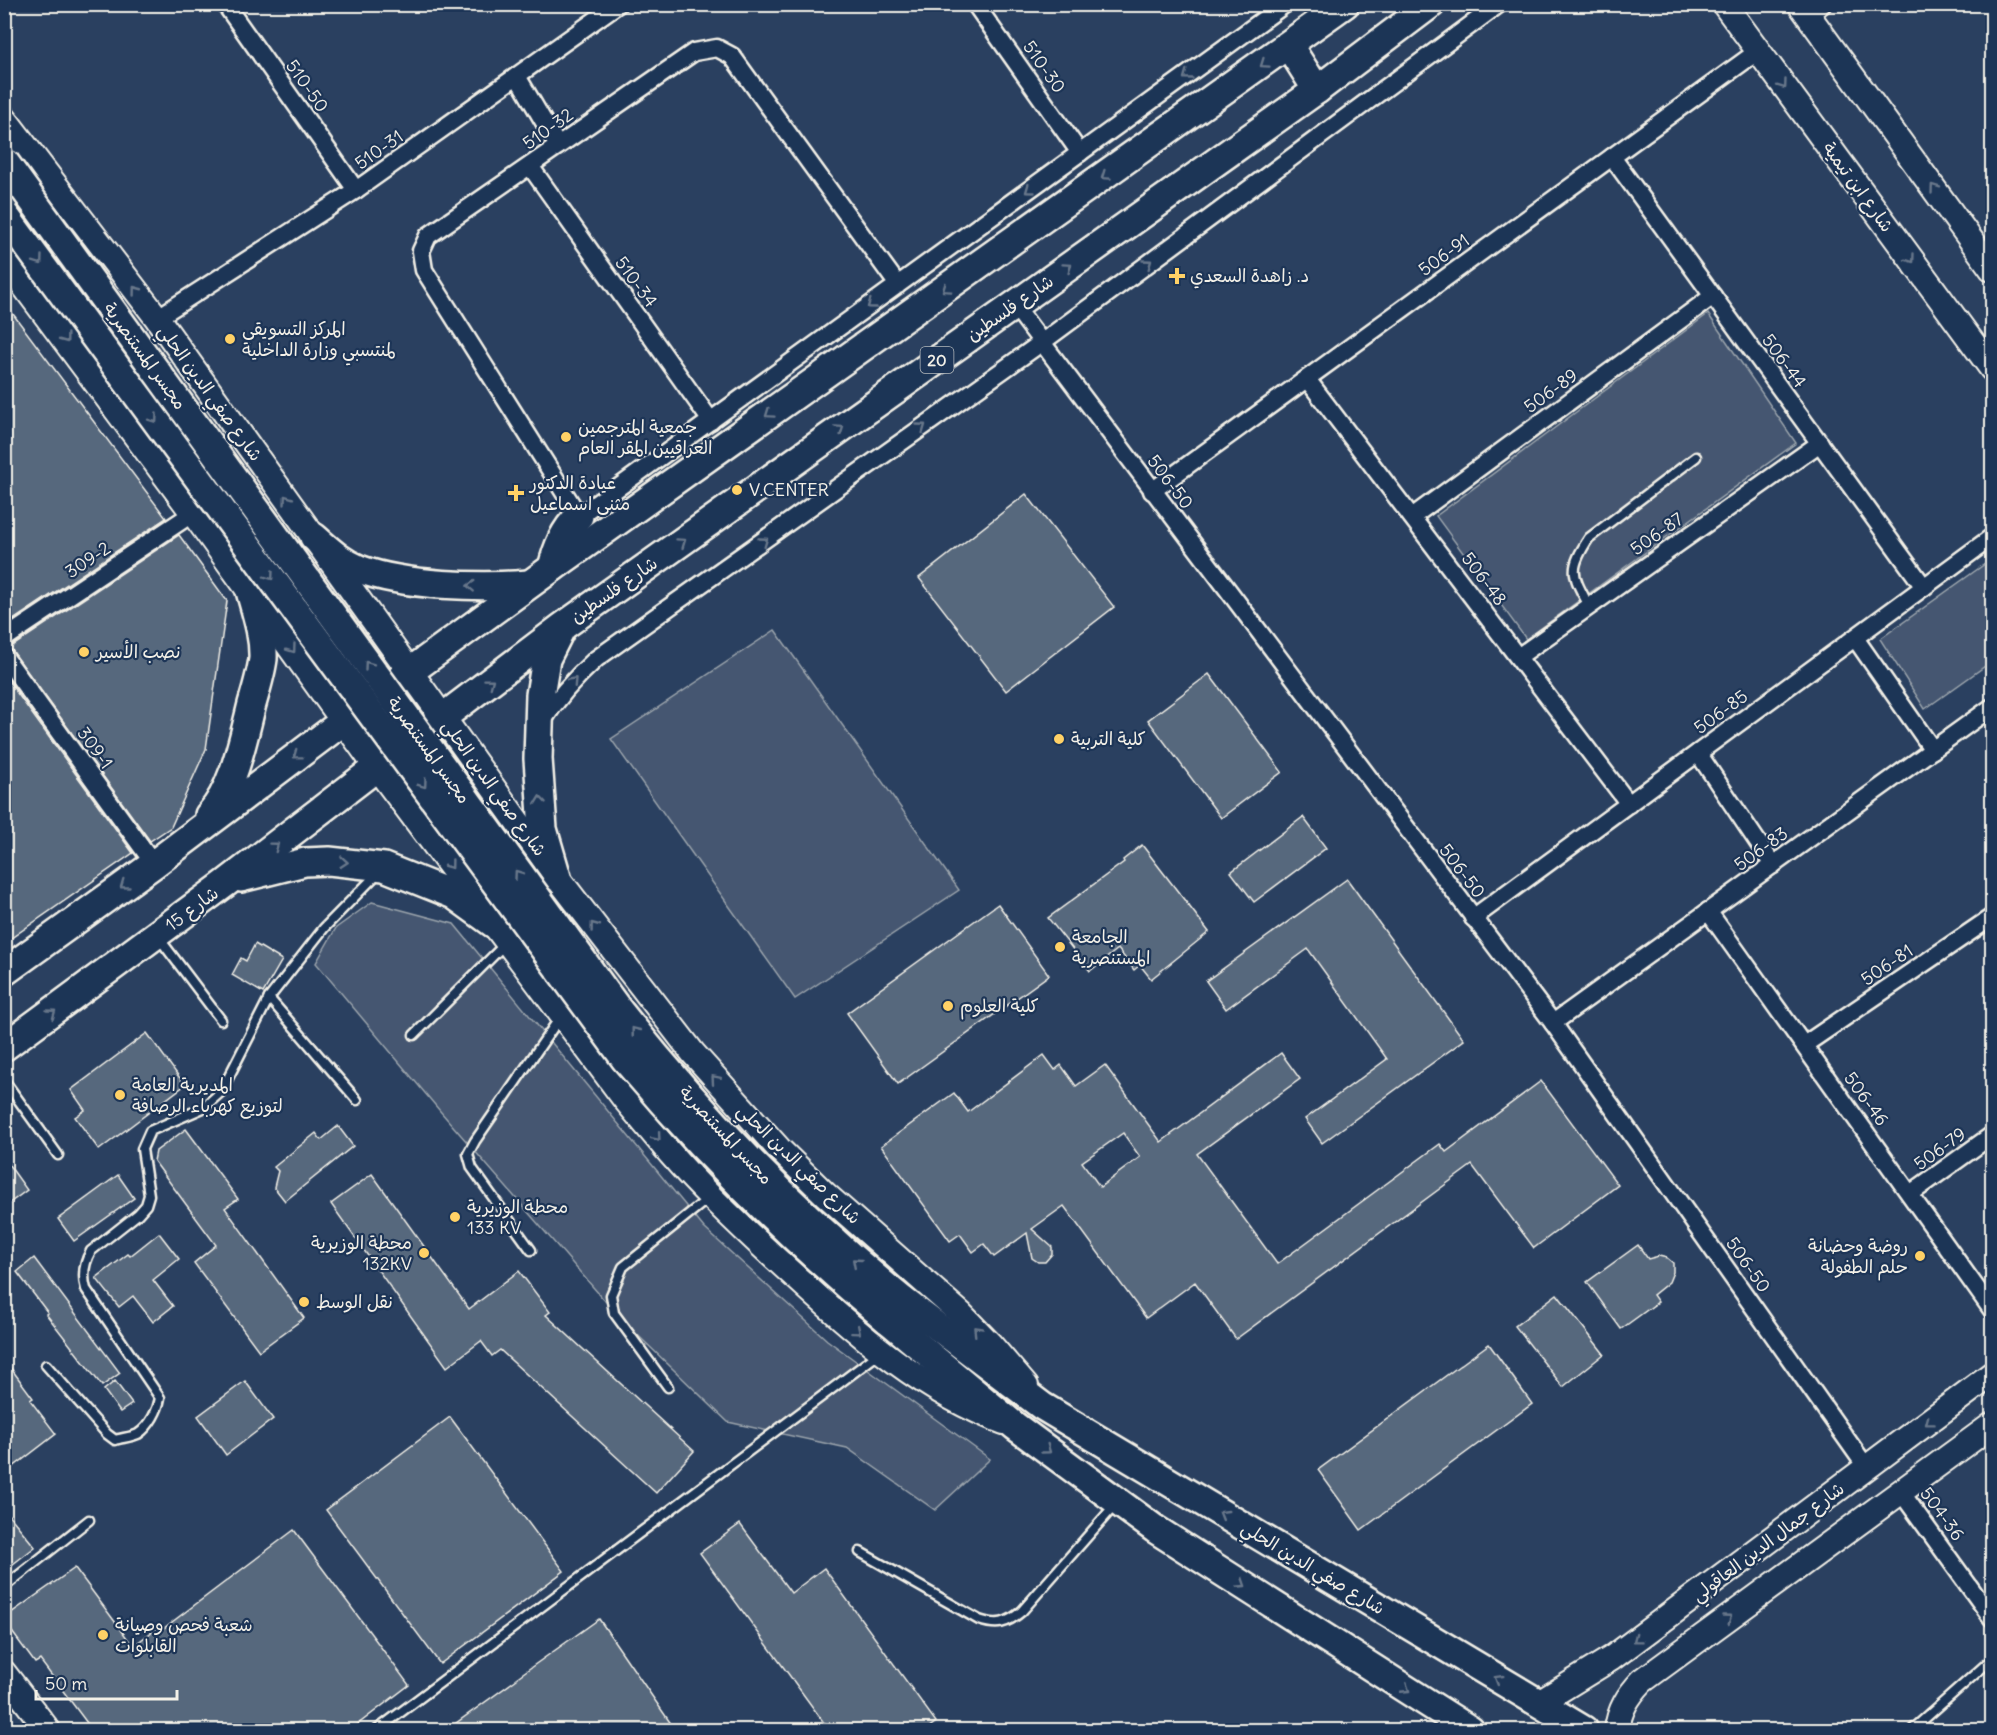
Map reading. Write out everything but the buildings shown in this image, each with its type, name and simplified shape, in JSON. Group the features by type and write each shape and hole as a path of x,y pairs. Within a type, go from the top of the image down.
{"main road":[{"path":"403,676 1345,4"},
{"name":"شارع فلسطين","path":"437,722 562,627 1317,90 1431,4"},
{"path":"1289,46 1317,90"},
{"name":"مجسر المستنصرية","path":"4,161 624,1017 704,1113 767,1179 838,1246 895,1310"},
{"name":"مجسر المستنصرية","path":"4,214 625,1059 686,1129 757,1202 831,1272 895,1310"},
{"path":"552,568 557,548 569,525 579,516"},
{"path":"314,537 334,555 358,569 384,576 467,586 496,587 529,584"},
{"path":"192,833 218,806 234,768 255,694 263,659 261,633 250,591"},
{"path":"557,877 543,829 538,759 540,695 546,659 562,627"},
{"path":"4,972 154,864 192,833 350,716"},
{"name":"شارع 15","path":"4,1047 157,935 384,763"},
{"path":"226,883 264,871 305,862 329,861 384,867 454,895 501,933"},
{"path":"895,1310 1015,1426 1118,1502 1165,1535 1470,1731"},
{"name":"شارع صفي الدين الحلي","path":"895,1310 1042,1406 1584,1731"}],"street":[{"name":"510-50","path":"225,4 356,190"},
{"name":"510-31","path":"157,318 356,190 618,4"},
{"name":"510-30","path":"975,4 1080,153"},
{"path":"579,516 1080,153 1264,10 1285,4"},
{"path":"539,728 554,702 596,659 1041,343 1499,4"},
{"name":"شارع ابن تيمية","path":"1724,4 1988,354"},
{"path":"1811,8 1992,269"},
{"name":"510-32","path":"579,516 424,270 421,251 428,236 694,52 717,48 732,56 898,285"},
{"name":"506-91","path":"1152,491 1758,51"},
{"path":"517,76 558,146"},
{"name":"شارع صفي الدين الحلي","path":"4,118 157,318 314,537 403,676 557,877 681,1051 825,1194 961,1314 990,1344 1042,1406"},
{"name":"506-44","path":"1612,157 1924,587"},
{"name":"510-34","path":"530,166 711,420"},
{"path":"4,259 250,591 350,716 501,933 630,1105 710,1197 824,1303 925,1384 946,1396 1015,1426"},
{"name":"506-89","path":"1412,517 1713,296"},
{"name":"506-50","path":"1014,305 1553,1023 1867,1468"},
{"name":"506-48","path":"1307,379 1629,804"},
{"name":"506-87","path":"1518,657 1820,443"},
{"name":"309-2","path":"4,639 193,513"},
{"name":"506-85","path":"1473,918 1992,537"},
{"path":"1855,638 1933,750"},
{"name":"309-1","path":"4,656 154,864"},
{"name":"506-83","path":"1553,1023 1992,707"},
{"path":"1698,753 1773,865"},
{"name":"506-46","path":"1708,911 1992,1310"},
{"name":"506-81","path":"1804,1045 1992,917"},
{"path":"630,1080 628,1092 630,1105"},
{"name":"506-79","path":"1910,1194 1992,1135"},
{"name":"شارع جمال الدين العاقولي","path":"1539,1703 1588,1674 1675,1611 1992,1374"},
{"path":"1967,1393 1991,1426"},
{"name":"شارع جمال الدين العاقولي","path":"1617,1731 1623,1705 1642,1681 1991,1426"},
{"name":"504-36","path":"1901,1492 1992,1618"},
{"path":"1731,1569 1754,1599"},
{"path":"1675,1611 1698,1641"},
{"path":"4,1673 48,1731"}],"lane":[{"path":"1589,606 1574,576 1579,554 1589,538 1696,457"},
{"path":"46,1365 107,1434 115,1440 138,1434 152,1419 160,1398 86,1289 83,1278 84,1267 91,1251 146,1205 150,1195 141,1149 150,1131 204,1108 221,1092 269,998 324,928 384,867"},
{"path":"414,1035 501,933"},
{"path":"157,935 221,1020"},
{"path":"269,998 357,1100"},
{"path":"531,1250 472,1168 468,1154 562,1015"},
{"path":"4,1080 58,1155"},
{"path":"668,1387 614,1312 611,1295 623,1267 710,1197"},
{"path":"377,1731 882,1351"},
{"path":"860,1552 978,1620 1006,1623 1022,1611 1118,1502"},
{"path":"4,1587 89,1520"},
{"path":"1912,1731 1992,1659"}],"shaded area":[{"path":"1708,314 1796,443 1526,639 1436,516"},
{"path":"1992,559 1992,661 1925,709 1880,639"},
{"path":"775,630 959,890 795,999 611,739"},
{"path":"372,902 454,924 704,1228 827,1340 990,1459 935,1510 847,1448 728,1422 619,1317 440,1111 316,963 336,928"}],"place":[{"name":"د. زاهدة السعدي","path":"1177,276"},
{"name":"المركز التسويقي لمنتسبي وزارة الداخلية","path":"230,339"},
{"name":"جمعية المترجمين العراقيين المقر العام","path":"566,437"},
{"name":"V.CENTER","path":"737,490"},
{"name":"عيادة الدكتور مثنى اسماعيل","path":"516,493"},
{"name":"نصب الأسير","path":"84,652"},
{"name":"كلية التربية","path":"1059,739"},
{"name":"الجامعة المستنصرية","path":"1060,947"},
{"name":"كلية العلوم","path":"948,1006"},
{"name":"المديرية العامة لتوزيع كهرباء الرصافة","path":"120,1095"},
{"name":"محطة الوزيرية 133 KV","path":"455,1217"},
{"name":"محطة الوزيرية 132KV","path":"424,1253"},
{"name":"روضة وحضانة حلم الطفولة","path":"1920,1256"},
{"name":"نقل الوسط","path":"304,1302"},
{"name":"شعبة فحص وصيانة القابلوات","path":"103,1635"}]}
